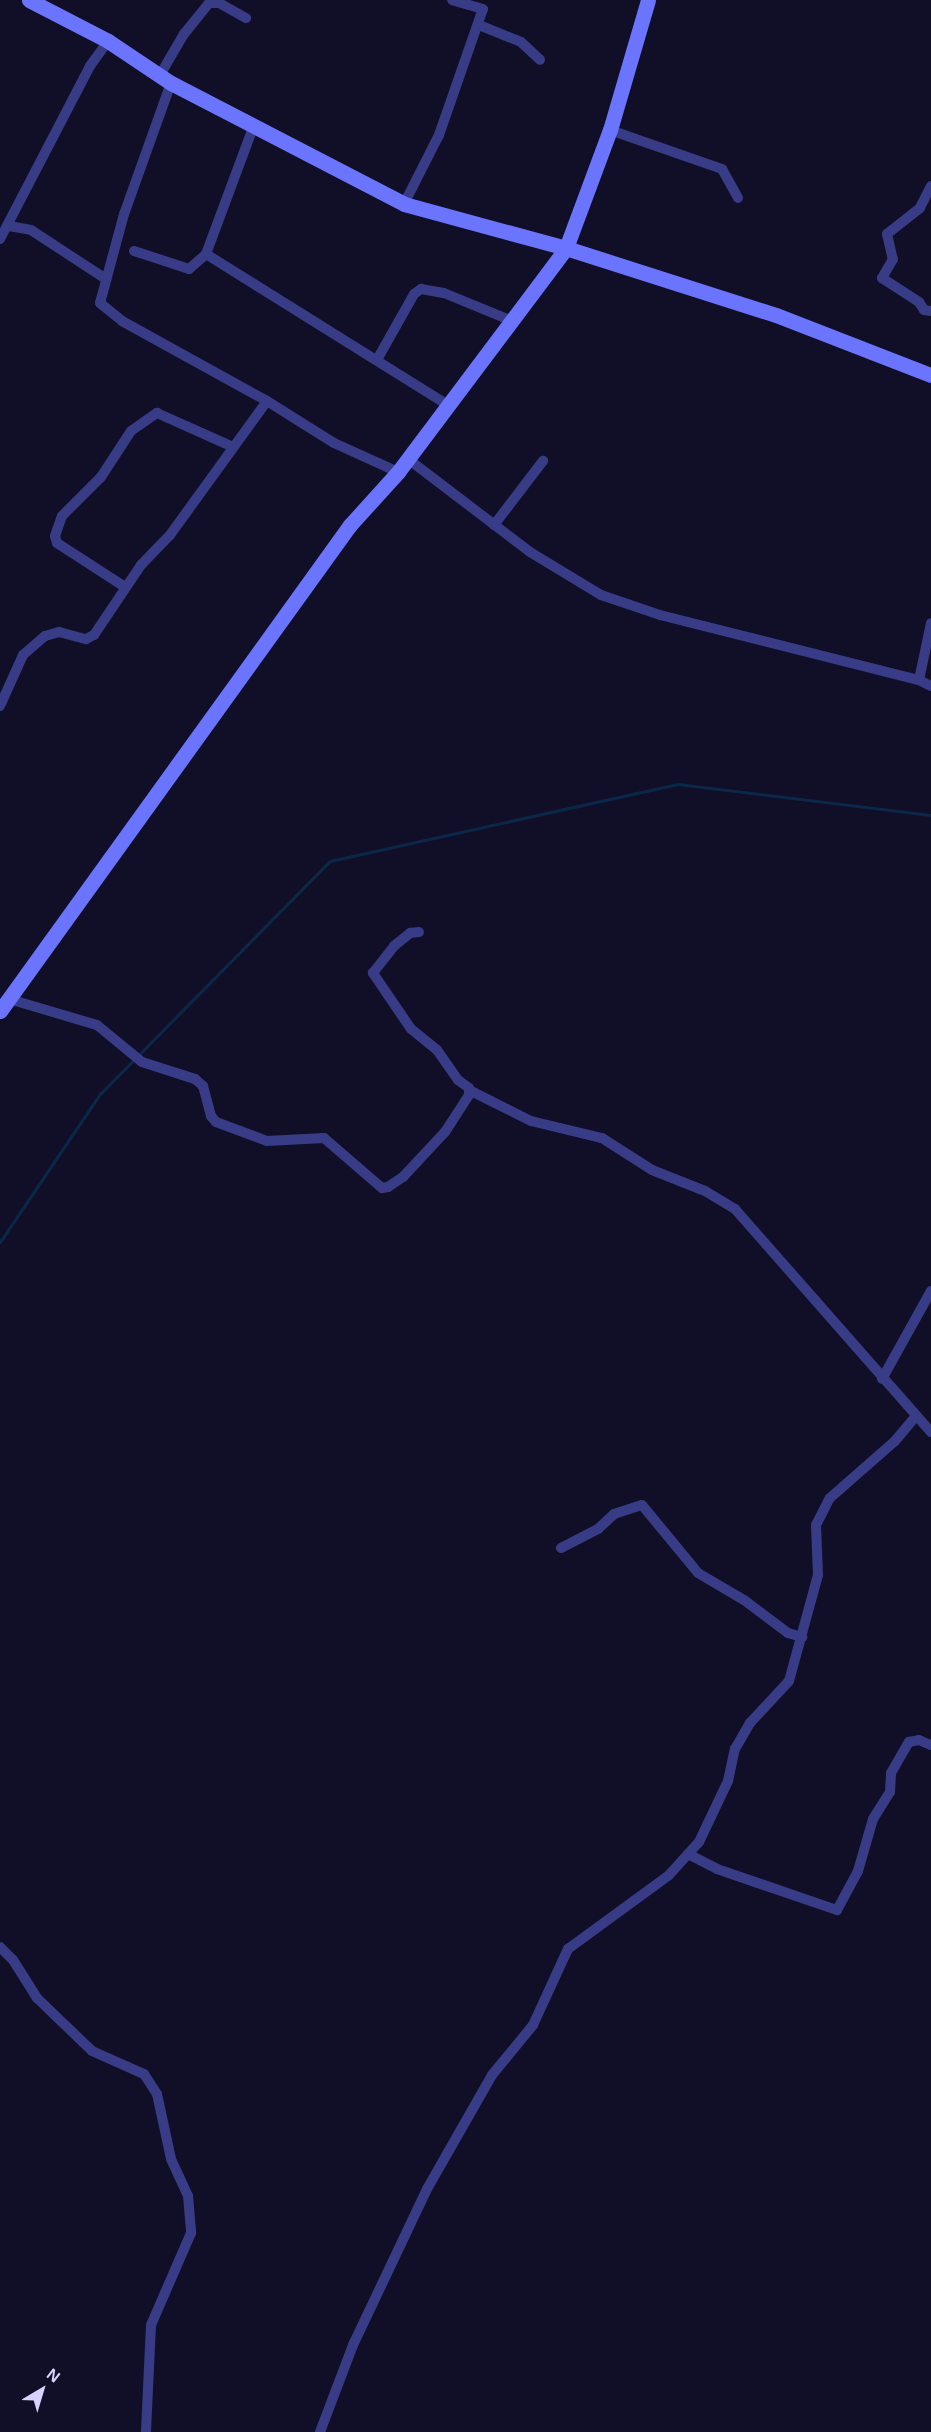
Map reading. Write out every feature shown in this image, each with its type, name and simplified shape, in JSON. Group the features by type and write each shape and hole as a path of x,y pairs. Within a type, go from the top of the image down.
{"main road":[{"path":"29,0 108,41 166,79 404,204 566,248 776,315 931,375"},
{"path":"5,1005 350,525 398,472 566,248 610,130 648,0"}],"street":[{"path":"404,204 439,135 479,25 484,4 452,0"},
{"path":"246,18 219,3 209,3 184,34 166,79 124,214 100,303 109,312 267,401 334,443 398,472"},
{"path":"479,25 521,42 540,60"},
{"path":"0,239 9,226 90,66 108,41"},
{"path":"134,250 189,269 206,254 254,125"},
{"path":"610,130 722,169 738,198"},
{"path":"931,186 920,208 887,234 893,259 882,278 919,302 924,310 931,311"},
{"path":"9,226 31,230 106,279"},
{"path":"206,254 378,358 449,406"},
{"path":"378,358 414,294 421,289 444,293 512,321"},
{"path":"0,706 23,655 45,636 59,632 86,639 94,635 125,587 170,535 267,401"},
{"path":"125,587 57,543 55,536 62,516 101,477 131,430 157,413 233,447"},
{"path":"408,459 530,552 601,595 660,615 919,680 931,686"},
{"path":"494,525 543,461"},
{"path":"919,680 931,623"},
{"path":"419,932 410,933 394,946 373,973 411,1029 437,1050 469,1090 531,1121 602,1138 671,1180 723,1200 748,1220 882,1379 931,1432"},
{"path":"5,1005 97,1025 142,1062 195,1079 203,1086 211,1116 222,1125 267,1141 324,1138 382,1188 403,1177 445,1132 469,1095 469,1090"},
{"path":"882,1379 931,1291"},
{"path":"320,2432 353,2345 427,2189 492,2075 533,2025 568,1949 669,1875 699,1842 728,1781 735,1749 750,1723 789,1681 818,1575 816,1525 831,1498 896,1441 916,1416"},
{"path":"561,1548 598,1529 614,1514 642,1505 698,1573 744,1600 788,1633 802,1636"},
{"path":"688,1854 717,1869 837,1910 858,1871 873,1819 890,1792 891,1773 909,1742 931,1745"},
{"path":"0,1947 13,1960 37,1998 92,2051 144,2074 158,2094 171,2159 188,2196 190,2233 151,2325 146,2432"}],"waterway":[{"path":"0,1242 100,1094 330,861 678,784 931,815"}]}
